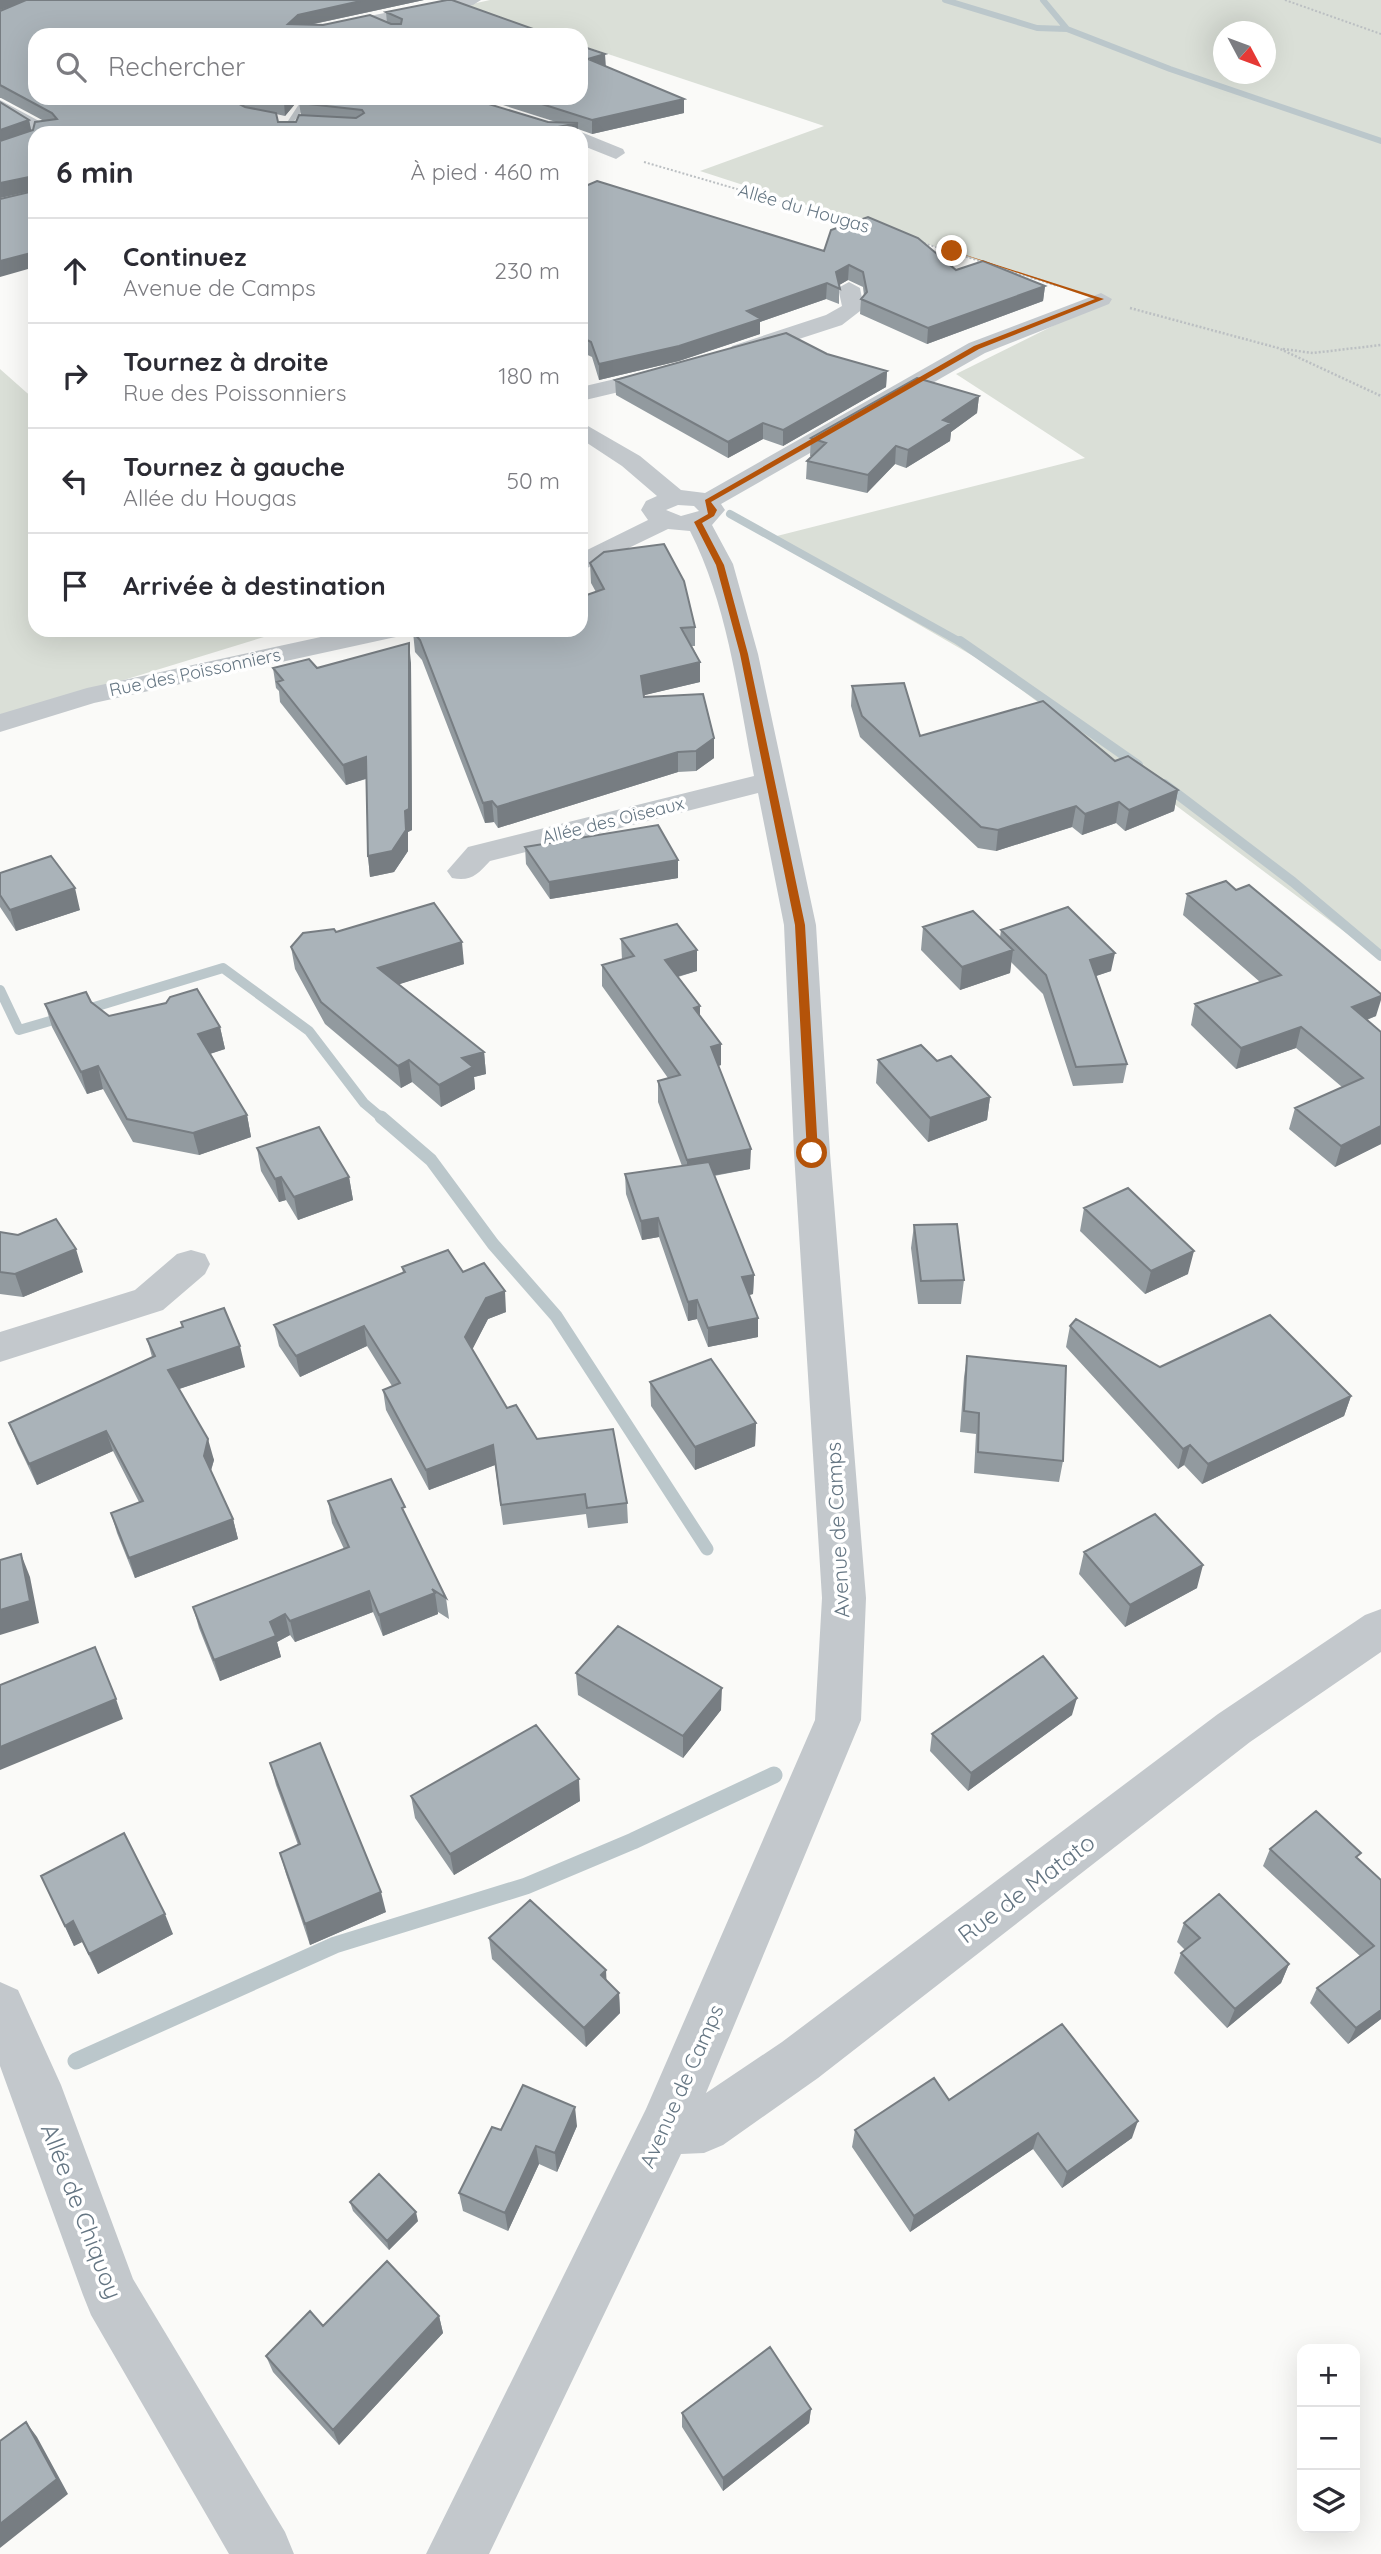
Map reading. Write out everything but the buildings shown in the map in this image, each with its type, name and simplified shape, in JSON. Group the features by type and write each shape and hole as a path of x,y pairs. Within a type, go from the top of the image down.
{"street":[{"path":"335,28 473,0"},
{"path":"0,103 24,95"},
{"path":"0,103 37,126"},
{"path":"588,141 616,153"},
{"path":"588,155 616,153"},
{"path":"724,357 834,320 853,308 849,288"},
{"path":"588,559 686,510 976,348 1101,299"},
{"path":"588,392 687,369"},
{"name":"Avenue de Camps","path":"457,2554 665,2128 838,1720 844,1598 812,1153 800,925 744,654 720,565 686,510 631,461 588,433"},
{"name":"Rue des Poissonniers","path":"0,723 87,696 359,637"},
{"name":"Allée des Oiseaux","path":"463,871 479,854 770,781"},
{"path":"0,1348 149,1300 191,1264"},
{"name":"Rue de Matato","path":"665,2128 704,2126 800,2060 1234,1728 1381,1628"},
{"name":"Allée de Chiquoy","path":"0,2007 35,2085 111,2295 263,2554"}],"lane":[{"path":"370,21 386,28"},
{"path":"289,125 304,105"}],"path":[{"path":"1285,0 1381,34"},
{"name":"Allée du Hougas","path":"616,153 862,225"},
{"path":"913,240 1101,299 1278,348 1313,353 1381,345"},
{"path":"1278,348 1381,396"}],"shaded area":[{"path":"490,0 1381,0 1381,959 987,664 769,538 1085,458 956,374 1103,301 700,171 824,126 588,47 588,28 529,28 463,6"},
{"path":"0,369 28,394 28,637 264,637 0,718"}],"waterway":[{"path":"945,0 1037,28 1067,29"},
{"path":"1043,0 1067,29"},
{"path":"1067,29 1170,69 1381,141"},
{"path":"730,514 962,643"},
{"path":"960,641 1138,765"},
{"path":"1164,784 1293,882 1381,956"},
{"path":"81,1011 223,968 309,1031 364,1103 383,1119"},
{"path":"0,990 19,1030 64,1017"},
{"path":"381,1117 431,1160 493,1244 556,1316 707,1549"},
{"path":"76,2061 335,1945 526,1886 633,1841 774,1775"}],"route":[{"path":"812,1153 800,925 744,654 720,565 698,522 711,515 712,506 707,502 976,348 1008,333 1101,299 952,251"}]}
